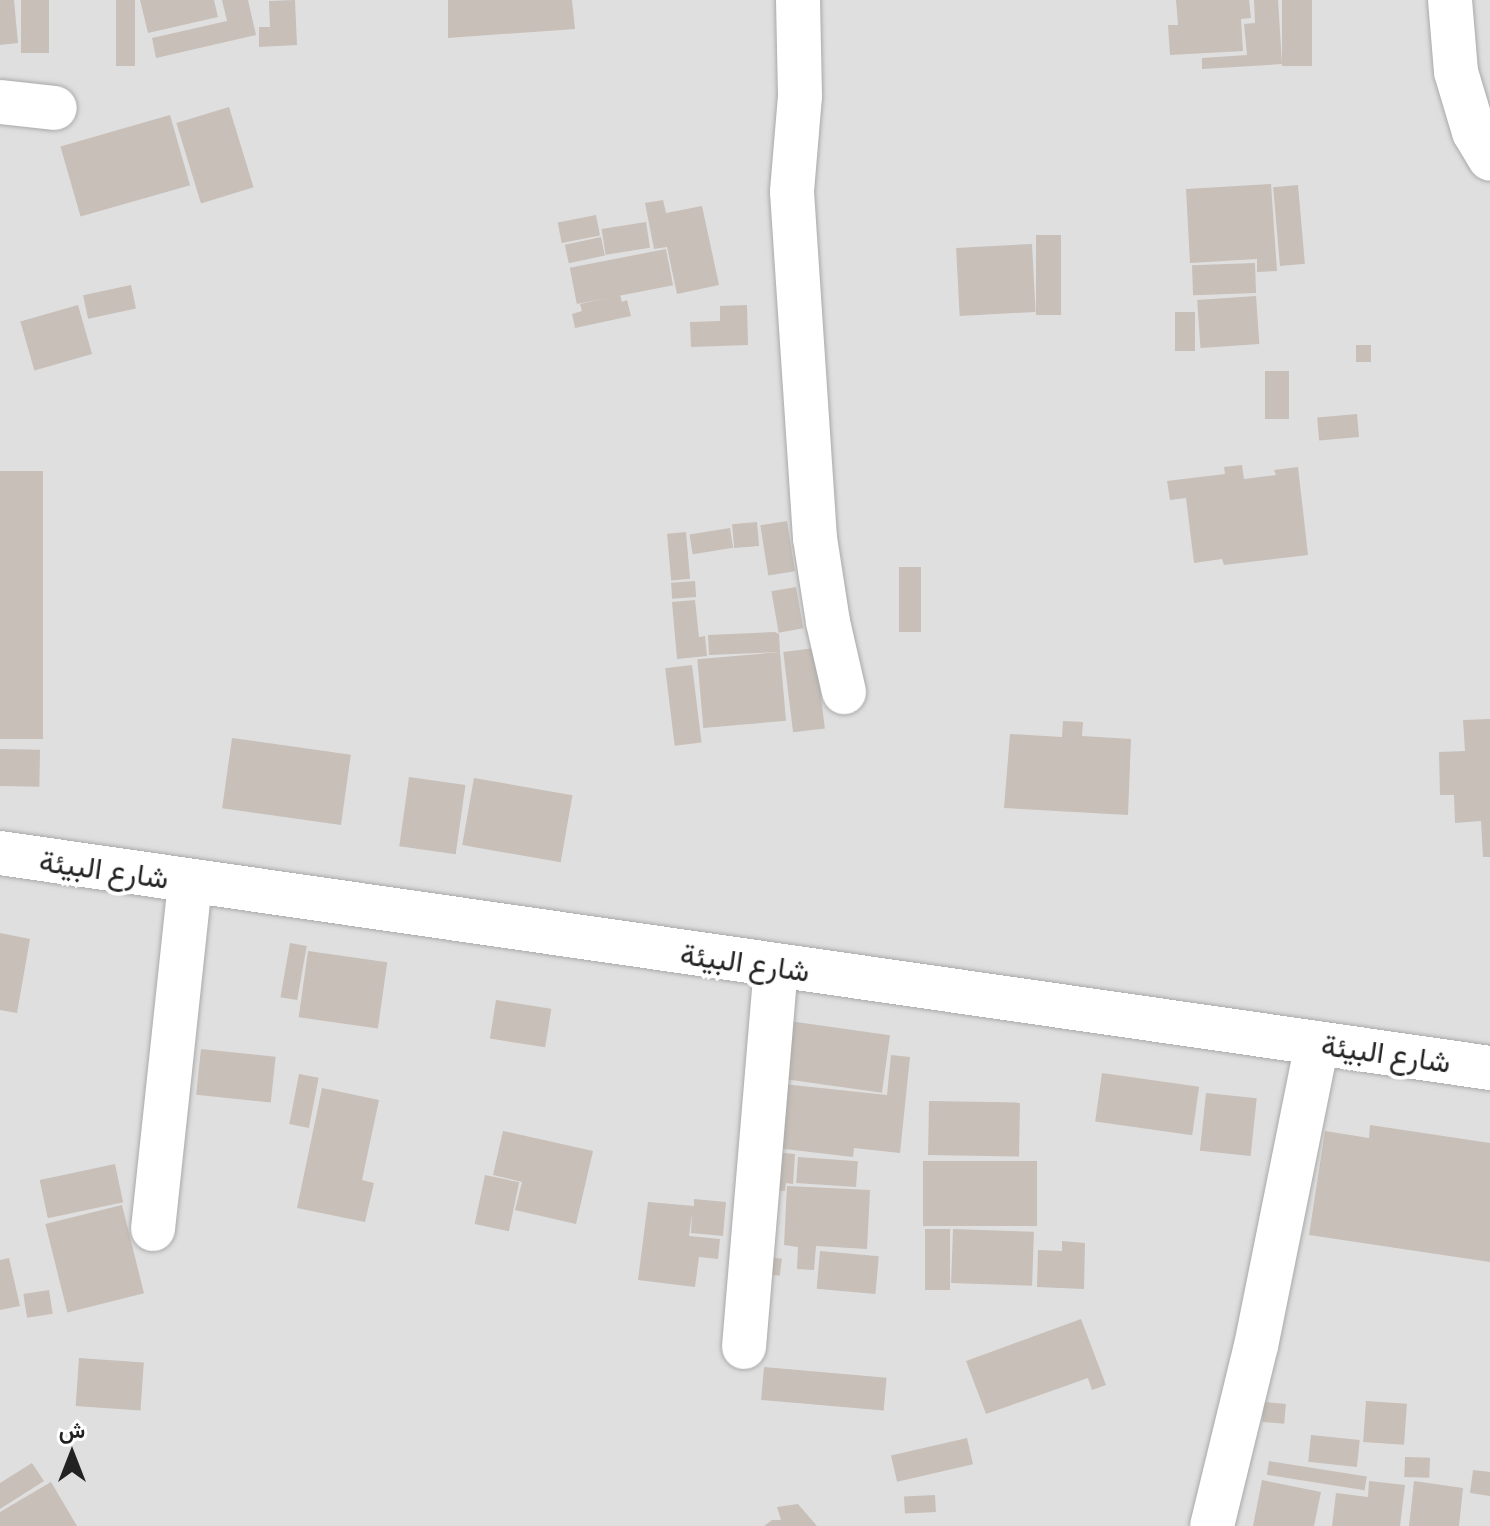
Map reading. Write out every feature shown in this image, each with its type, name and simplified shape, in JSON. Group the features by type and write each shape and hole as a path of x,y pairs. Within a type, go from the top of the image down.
{"street":[{"path":"798,0 800,96 792,192 802,349 815,538 828,622 844,692"},
{"path":"1450,0 1456,72 1474,132 1490,159"},
{"path":"0,102 55,108"},
{"name":"شارع البيئة","path":"0,853 1490,1068"},
{"path":"153,1229 190,882"},
{"path":"744,1347 776,966"},
{"path":"1212,1526 1256,1346 1317,1043"}],"shaded area":[{"path":"0,0 1490,0 1490,1526 0,1526"}],"building":[{"path":"0,0 14,0 18,43 0,45"},
{"path":"21,0 49,0 49,53 21,53"},
{"path":"116,0 135,0 135,66 116,66"},
{"path":"140,0 214,0 218,17 148,33"},
{"path":"222,0 248,0 256,35 156,58 152,38 227,21"},
{"path":"295,0 297,45 259,47 259,27 270,27 269,1"},
{"path":"448,0 572,0 575,29 448,38"},
{"path":"1176,0 1249,0 1251,18 1241,19 1243,51 1170,55 1168,25 1178,25"},
{"path":"1254,0 1278,0 1282,64 1202,69 1202,58 1247,55 1244,24 1255,23"},
{"path":"1282,0 1312,0 1312,66 1282,66"},
{"path":"229,107 254,187 201,203 176,123"},
{"path":"170,115 190,185 81,217 60,146"},
{"path":"1271,184 1277,271 1257,272 1257,259 1190,263 1186,189"},
{"path":"1298,185 1305,264 1280,266 1273,187"},
{"path":"663,200 666,213 702,206 719,285 677,294 667,247 654,249 645,203"},
{"path":"596,215 600,236 562,243 558,222"},
{"path":"646,222 650,248 606,255 602,229"},
{"path":"1036,235 1061,235 1061,315 1036,315"},
{"path":"601,237 605,256 569,263 565,245"},
{"path":"1032,244 1036,312 960,316 956,248"},
{"path":"666,249 673,285 577,304 570,268"},
{"path":"1255,263 1256,293 1193,295 1192,265"},
{"path":"131,285 136,308 88,319 83,295"},
{"path":"620,295 622,302 627,300 631,316 575,328 572,314 582,311 580,304"},
{"path":"1256,296 1259,344 1200,348 1197,300"},
{"path":"78,305 92,354 34,371 20,322"},
{"path":"747,305 748,345 691,347 690,322 720,321 720,306"},
{"path":"1175,312 1195,312 1195,351 1175,351"},
{"path":"1356,345 1371,345 1371,362 1356,362"},
{"path":"1265,371 1289,371 1289,419 1265,419"},
{"path":"1357,414 1359,437 1319,440 1317,417"},
{"path":"1242,465 1244,479 1276,475 1274,470 1298,467 1308,555 1224,565 1222,559 1194,563 1186,498 1170,500 1167,481 1225,474 1224,467"},
{"path":"0,471 43,471 43,739 0,739"},
{"path":"787,521 795,571 768,576 760,525"},
{"path":"757,522 759,546 734,548 732,524"},
{"path":"730,528 733,548 693,554 690,534"},
{"path":"686,532 690,579 671,580 667,534"},
{"path":"899,567 921,567 921,632 899,632"},
{"path":"695,581 696,597 672,599 671,583"},
{"path":"796,587 803,628 779,633 771,591"},
{"path":"695,600 699,637 705,636 707,656 677,659 672,602"},
{"path":"779,634 780,652 709,655 708,635"},
{"path":"815,648 825,728 793,732 783,652"},
{"path":"780,652 786,721 703,728 697,659"},
{"path":"692,665 702,742 675,746 665,668"},
{"path":"1490,719 1490,857 1483,857 1481,821 1455,823 1454,795 1440,795 1439,752 1465,751 1463,720"},
{"path":"1063,721 1083,722 1082,736 1131,739 1128,815 1004,808 1010,734 1062,737"},
{"path":"232,738 351,755 341,825 222,808"},
{"path":"0,749 40,750 39,787 0,786"},
{"path":"409,777 465,785 456,854 399,846"},
{"path":"474,778 572,795 561,862 462,845"},
{"path":"0,933 30,939 17,1013 0,1010"},
{"path":"290,943 307,946 297,1000 280,997"},
{"path":"308,951 387,962 378,1028 299,1017"},
{"path":"496,1000 551,1009 545,1047 490,1039"},
{"path":"789,1021 890,1035 882,1093 781,1078"},
{"path":"201,1049 276,1057 271,1103 196,1095"},
{"path":"891,1055 910,1057 900,1153 854,1148 853,1157 776,1148 783,1084 887,1095"},
{"path":"1102,1073 1199,1087 1192,1135 1095,1122"},
{"path":"299,1074 319,1078 309,1128 289,1124"},
{"path":"322,1088 379,1100 362,1180 374,1183 365,1222 297,1208"},
{"path":"1206,1093 1257,1098 1251,1156 1200,1151"},
{"path":"929,1101 1020,1103 1019,1157 928,1155"},
{"path":"1370,1125 1490,1143 1490,1262 1309,1235 1325,1131 1369,1138"},
{"path":"503,1131 593,1151 576,1224 515,1210 522,1182 493,1175"},
{"path":"773,1152 795,1154 793,1184 786,1183 785,1191 771,1190"},
{"path":"798,1157 858,1161 856,1187 796,1183"},
{"path":"923,1161 1037,1161 1037,1226 923,1226"},
{"path":"115,1164 123,1202 48,1218 40,1180"},
{"path":"485,1175 519,1182 509,1231 475,1224"},
{"path":"787,1186 870,1190 867,1249 816,1246 814,1270 797,1269 798,1247 784,1245"},
{"path":"694,1199 726,1202 723,1236 691,1233 692,1213 689,1236 720,1239 718,1259 699,1257 695,1287 638,1280 648,1202 694,1206"},
{"path":"122,1205 144,1293 67,1312 45,1224"},
{"path":"925,1229 950,1229 950,1290 925,1290"},
{"path":"953,1229 1034,1232 1032,1286 951,1283"},
{"path":"1062,1241 1085,1243 1084,1289 1037,1287 1038,1250 1062,1251"},
{"path":"820,1251 879,1256 875,1294 817,1289"},
{"path":"759,1256 782,1259 780,1276 757,1273"},
{"path":"9,1258 20,1306 0,1310 0,1260"},
{"path":"49,1290 53,1314 27,1318 23,1294"},
{"path":"1081,1319 1106,1385 1092,1390 1088,1378 986,1414 966,1361"},
{"path":"79,1358 144,1363 140,1410 76,1406"},
{"path":"764,1367 887,1378 884,1411 761,1400"},
{"path":"1366,1401 1407,1404 1404,1445 1363,1442"},
{"path":"1264,1402 1286,1404 1284,1424 1262,1422"},
{"path":"1311,1435 1360,1440 1357,1467 1308,1462"},
{"path":"967,1438 973,1464 897,1482 891,1456"},
{"path":"1405,1457 1430,1458 1429,1478 1404,1477"},
{"path":"1269,1461 1367,1476 1365,1490 1267,1475"},
{"path":"32,1463 44,1481 0,1509 0,1483"},
{"path":"1473,1470 1490,1472 1490,1496 1470,1493"},
{"path":"1262,1480 1321,1492 1314,1526 1253,1526"},
{"path":"1369,1481 1405,1485 1400,1526 1332,1526 1336,1493 1368,1497"},
{"path":"1414,1481 1463,1488 1459,1526 1409,1526"},
{"path":"51,1482 77,1526 0,1526 0,1512"},
{"path":"935,1495 936,1512 905,1514 904,1497"},
{"path":"798,1504 817,1526 764,1526 772,1520 781,1520 777,1507"}]}
